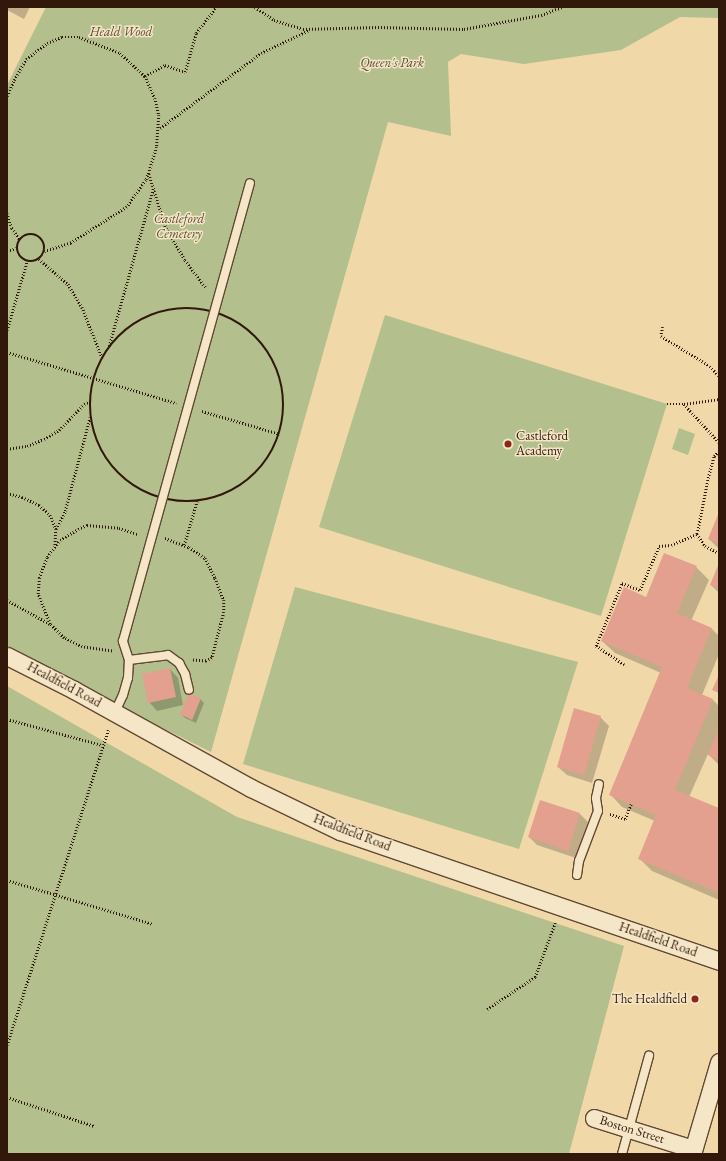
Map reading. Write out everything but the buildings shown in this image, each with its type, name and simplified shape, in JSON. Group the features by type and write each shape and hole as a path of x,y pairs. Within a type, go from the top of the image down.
{"street":[{"name":"Healdfield Road","path":"7,656 115,712 251,788 340,831 719,961"},
{"path":"693,1151 718,1071"},
{"name":"Boston Street","path":"594,1118 693,1151"}],"lane":[{"path":"115,712 123,695 128,678 129,660 123,642 250,183"},
{"path":"129,660 168,655 179,663 185,674 189,690"},
{"path":"577,875 579,861 598,811 596,798 599,784"},
{"path":"622,1154 649,1056"}],"path":[{"path":"145,76 165,65 185,72 196,33 216,7"},
{"path":"255,7 274,20 303,29 378,27 464,29 541,15 562,7"},
{"path":"160,128 261,53 311,29"},
{"path":"7,96 14,80 26,60 47,43 62,37 79,37 120,53 145,76 156,98 160,128 157,147 149,173 127,207 71,242 44,252 39,259 35,261 27,261 20,256 17,248 20,240 28,235 37,236 43,242 44,252"},
{"path":"149,173 153,189 170,234 185,260 217,301"},
{"path":"108,348 153,189"},
{"path":"7,213 12,228 20,240"},
{"path":"7,250 17,248"},
{"path":"39,259 68,284 82,307 102,358"},
{"path":"7,330 27,261"},
{"path":"663,327 661,336 710,366 719,376"},
{"path":"7,352 280,434"},
{"path":"667,404 684,404 719,399"},
{"path":"7,449 26,446 44,439 60,430 84,404 91,401"},
{"path":"684,404 719,442"},
{"path":"55,546 56,529 65,511 90,416"},
{"path":"719,451 714,456 708,478 697,534 705,546 719,553"},
{"path":"7,493 22,497 39,505 50,515 56,529"},
{"path":"184,545 197,501"},
{"path":"50,624 38,594 39,578 47,557 60,540 87,525 119,528 152,536 184,545 205,558 224,600 224,612 212,658 206,662 168,655"},
{"path":"624,665 596,646 622,583 640,590 659,546 671,545 686,540 697,534"},
{"path":"7,600 50,624 64,638 82,647 126,651"},
{"path":"7,1046 56,895 102,745 115,712"},
{"path":"7,719 102,745"},
{"path":"7,880 153,924"},
{"path":"487,1009 535,977 555,923"},
{"path":"7,1097 94,1126"}],"green space":[{"name":"Castleford Cemetery","path":"46,7 719,7 719,18 680,17 621,50 524,64 461,54 448,62 451,136 388,122 211,752 114,704 7,645 7,85"},
{"path":"385,315 667,404 601,616 319,527"},
{"path":"679,428 695,434 688,455 672,449"},
{"path":"295,587 578,662 519,849 243,764"},
{"path":"7,686 237,817 624,946 569,1154 7,1154"}],"place":[{"name":"Castleford Academy","path":"508,444"},
{"name":"The Healdfield","path":"695,999"}],"park label":[{"name":"Heald Wood","path":"121,32"},
{"name":"Queen's Park","path":"392,63"}]}
